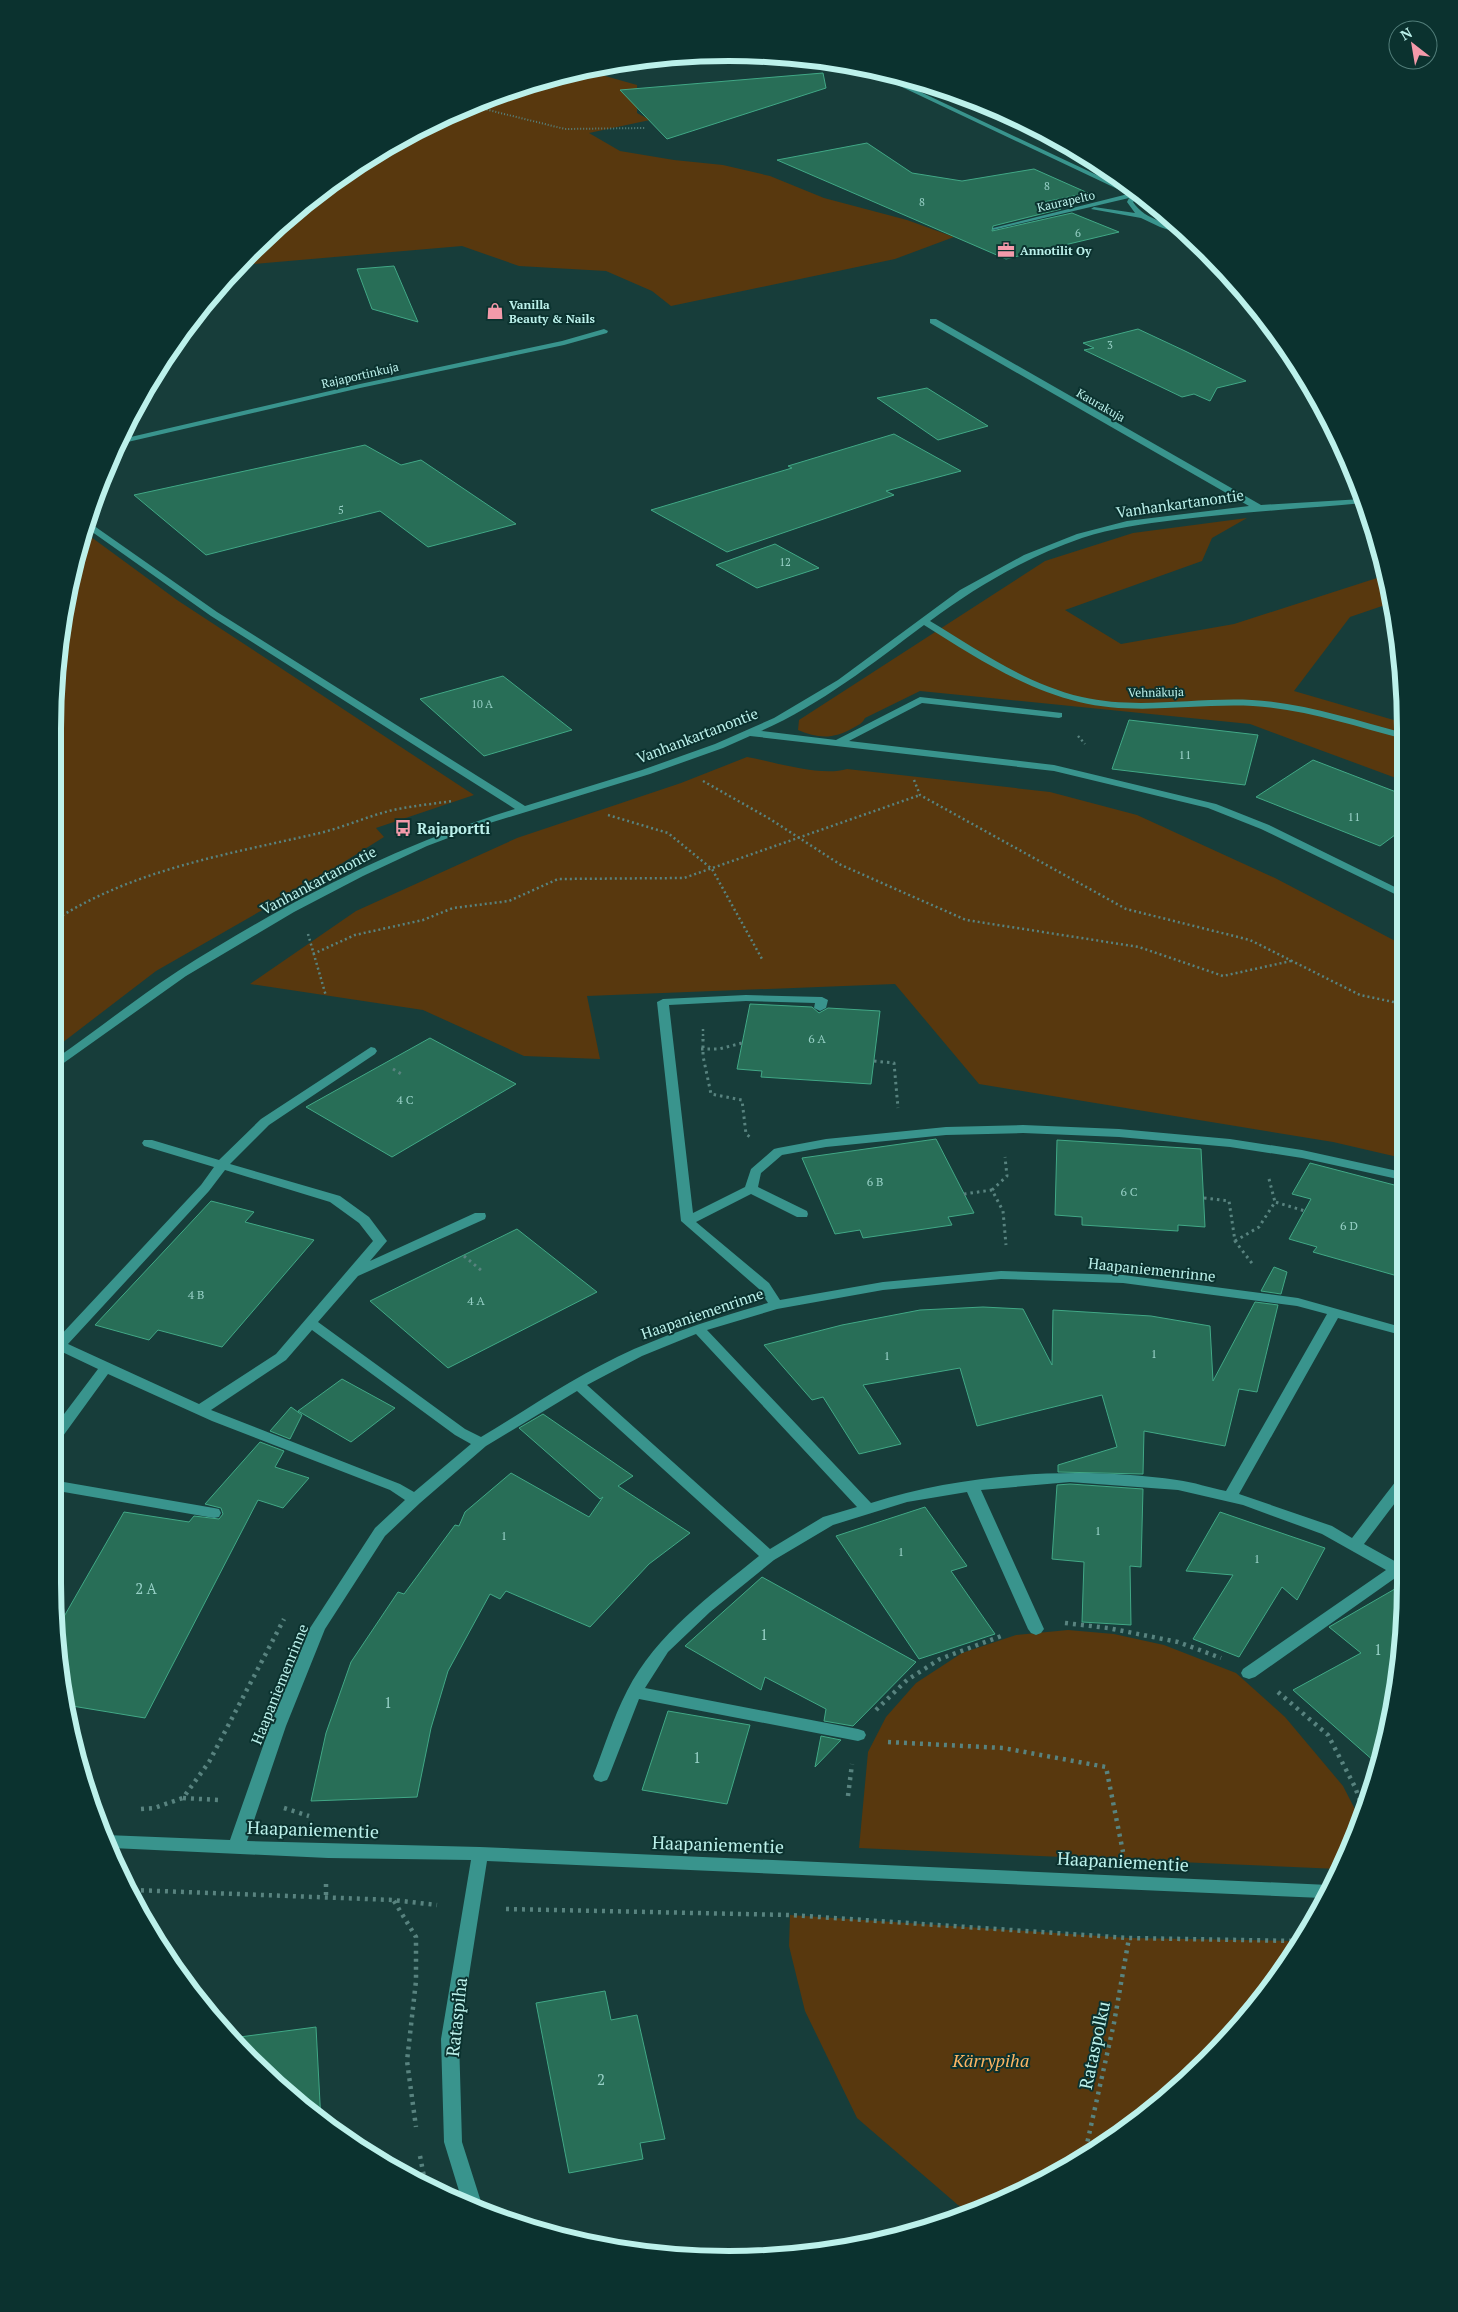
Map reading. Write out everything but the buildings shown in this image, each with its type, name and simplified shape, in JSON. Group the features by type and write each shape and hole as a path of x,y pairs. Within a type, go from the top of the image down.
{"street":[{"path":"897,83 1111,181"},
{"name":"Kaurapelto","path":"995,229 1131,196"},
{"path":"1134,198 1130,202 1133,209 1169,227"},
{"path":"1084,208 1146,217"},
{"name":"Kaurakuja","path":"933,321 1259,508"},
{"name":"Rajaportinkuja","path":"127,440 360,386 555,345 604,331"},
{"name":"Vanhankartanontie","path":"61,1061 182,974 290,910 423,844 521,808 646,772 719,746 778,720 841,682 971,587 1027,556 1056,544 1127,524 1173,516 1356,501"},
{"path":"93,528 214,614 521,808"},
{"name":"Vehnäkuja","path":"924,620 1016,675 1047,689 1082,700 1138,706 1252,702 1291,706 1397,734"},
{"path":"836,744 920,700 1059,715"},
{"path":"750,733 1054,768 1212,806 1265,827 1397,892"},
{"path":"776,1305 764,1286 687,1221 663,1002 822,1000 820,1008"},
{"path":"61,1344 205,1188 223,1164 266,1122 371,1051"},
{"path":"687,1221 751,1188 755,1172 778,1152 826,1144 946,1131 999,1129 1119,1133 1230,1143 1302,1154 1397,1175"},
{"path":"148,1143 335,1199 364,1220 380,1242 281,1357 200,1410"},
{"path":"751,1188 802,1214"},
{"path":"353,1273 480,1216"},
{"name":"Haapaniemenrinne","path":"237,1845 278,1726 318,1628 380,1532 415,1499 481,1443 578,1384 637,1353 698,1328 776,1305 883,1286 1001,1275 1123,1279 1298,1302 1397,1330"},
{"path":"1230,1498 1334,1313"},
{"path":"311,1322 460,1432 481,1443"},
{"path":"698,1328 868,1509"},
{"path":"61,1347 200,1410 395,1487 415,1499"},
{"path":"61,1429 106,1367"},
{"path":"578,1384 769,1556"},
{"path":"601,1776 634,1692 663,1648 705,1608 769,1556 828,1521 906,1497 994,1482 1070,1477 1178,1485 1230,1498 1328,1530 1397,1569"},
{"path":"972,1486 1036,1629"},
{"path":"61,1487 214,1513"},
{"path":"1355,1545 1397,1488"},
{"path":"1249,1673 1397,1571"},
{"path":"634,1692 856,1738"},
{"name":"Haapaniementie","path":"113,1841 480,1854 1321,1891"},
{"name":"Rataspiha","path":"471,2199 453,2142 450,2040 480,1854"}],"path":[{"path":"482,109 565,129 645,128"},
{"path":"903,751 920,795 1126,909 1250,940 1360,995 1397,1003"},
{"path":"702,780 841,865 966,920 1139,947 1223,976 1291,961"},
{"path":"313,954 356,935 423,920 453,908 509,901 558,879 684,878 800,839 920,795"},
{"path":"61,916 87,900 135,879 179,865 317,833 390,812 433,803 500,796"},
{"path":"602,813 668,834 712,869 762,960"},
{"path":"306,928 326,996"},
{"path":"704,1000 703,1049 711,1094 742,1100 746,1134 773,1156"},
{"path":"668,1050 719,1049 742,1043"},
{"path":"874,1061 894,1063 898,1111 917,1134"},
{"path":"964,1194 992,1190 1007,1176 999,1129"},
{"path":"992,1190 1003,1211 1006,1252"},
{"path":"1204,1198 1229,1201 1235,1241 1259,1272"},
{"path":"1235,1241 1259,1227 1275,1202 1304,1211"},
{"path":"135,1809 154,1808 183,1798 209,1762 288,1614"},
{"path":"848,1796 856,1738 867,1718 907,1680 940,1659 995,1637 1064,1623 1108,1628 1178,1642 1229,1662 1249,1673 1285,1697 1328,1735 1356,1787 1360,1800"},
{"path":"856,1738 1003,1748 1106,1766 1124,1860"},
{"path":"137,1890 393,1900 470,1908 790,1915 1129,1938 1292,1941"},
{"path":"393,1900 416,1937 416,1981 407,2061 417,2135"},
{"name":"Rataspolku","path":"1086,2146 1114,2023 1129,1938"},
{"path":"419,2154 424,2176"}],"green space":[{"path":"603,73 605,76 637,85 637,113 650,120 589,133 620,151 674,160 723,165 770,176 824,198 907,220 954,237 895,259 671,306 652,291 606,271 519,266 462,246 250,264 322,199 395,151 473,112 556,84"},
{"path":"1247,518 1212,538 1202,561 1065,610 1121,644 1234,624 1379,579 1385,605 1350,617 1294,691 1397,721 1397,778 1250,724 920,691 865,718 863,722 846,732 833,736 819,736 798,730 799,720 1045,561 1133,533"},
{"path":"90,536 177,600 474,795 376,828 384,837 320,877 156,971 61,1044 61,729 63,685 74,599"},
{"path":"747,757 811,770 836,771 847,769 1050,792 1137,815 1275,878 1397,942 1397,1157 1333,1142 979,1084 895,984 587,996 600,1059 524,1056 423,1010 250,984 356,911 517,838 681,783"},
{"path":"1068,1630 1114,1634 1164,1645 1236,1673 1285,1717 1343,1786 1356,1811 1332,1869 859,1848 868,1752 886,1717 916,1683 962,1653 1016,1635"},
{"name":"Kärrypiha","path":"790,1915 1129,1938 1292,1941 1259,1990 1231,2023 1201,2055 1136,2113 1063,2161 1024,2182 964,2208 958,2205 857,2118 805,2011 789,1946"}],"place":[{"name":"Annotilit Oy","path":"1006,250"},
{"name":"Vanilla Beauty & Nails","path":"495,311"},
{"name":"Rajaportti","path":"403,828"}]}
